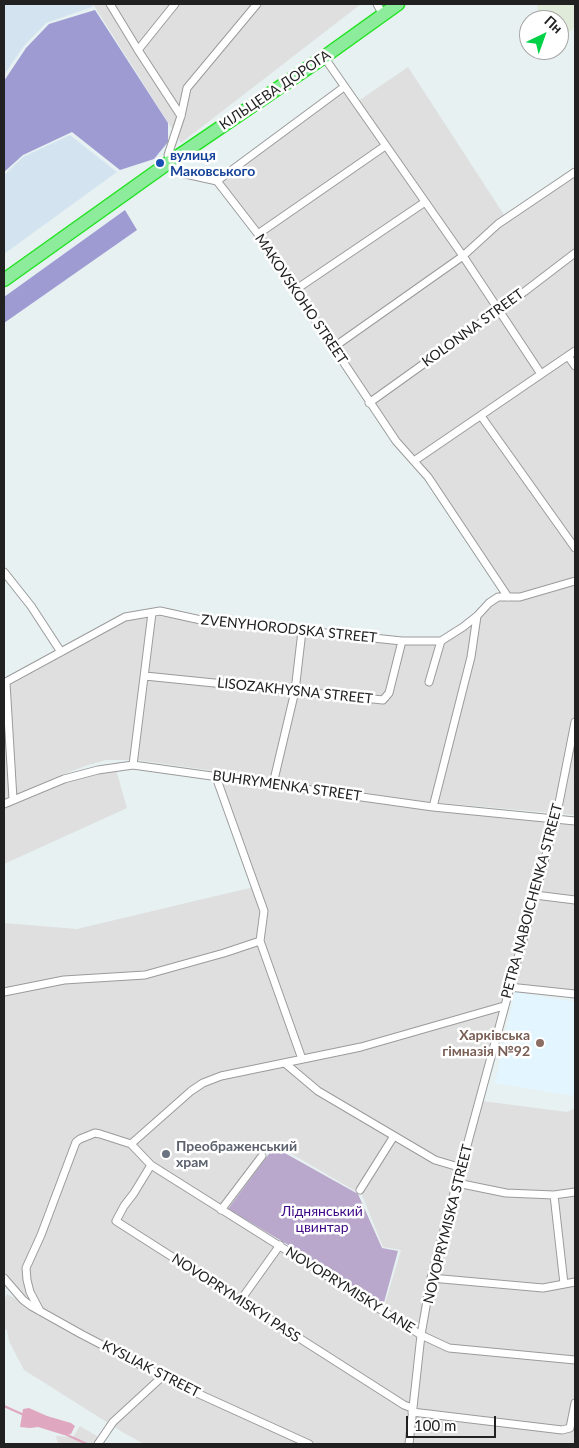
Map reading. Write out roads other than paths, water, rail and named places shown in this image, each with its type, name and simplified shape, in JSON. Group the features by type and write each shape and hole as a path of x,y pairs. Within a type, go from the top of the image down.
{"highway":[{"name":"КІЛЬЦЕВА ДОРОГА","path":"4,280 171,161 324,58 398,4"}],"street":[{"path":"110,4 181,116"},
{"path":"138,50 175,4"},
{"path":"257,4 187,88 181,116 168,155 181,173 217,181 344,87"},
{"path":"377,4 383,15"},
{"path":"324,58 542,374"},
{"path":"258,234 385,146"},
{"path":"334,347 462,256 498,224 575,172"},
{"name":"MAKOVSKOHO STREET","path":"217,181 258,234 396,441 428,477 508,597"},
{"path":"295,290 425,202"},
{"name":"KOLONNA STREET","path":"369,403 575,253"},
{"path":"414,461 575,351"},
{"path":"568,356 575,366"},
{"path":"481,416 575,548"},
{"path":"569,539 575,534"},
{"path":"4,572 32,606 61,652"},
{"path":"429,682 441,641 477,616 489,603 498,597 520,597 575,581"},
{"name":"ZVENYHORODSKA STREET","path":"5,683 125,617 160,612 201,620 302,631 402,641 441,641"},
{"path":"133,765 146,676 152,613"},
{"path":"433,807 471,657 477,616"},
{"path":"273,784 295,691 302,631"},
{"name":"LISOZAKHYSNA STREET","path":"146,676 383,700 389,692 402,641"},
{"path":"5,683 13,799"},
{"name":"PETRA NABOICHENKA STREET","path":"131,1144 191,1090 221,1076 361,1047 504,1006 556,818 575,722"},
{"name":"BUHRYMENKA STREET","path":"4,804 64,779 98,770 133,765 433,807 556,818 575,822"},
{"path":"216,777 264,911 260,941 302,1060"},
{"path":"535,895 575,900"},
{"path":"4,992 64,980 145,974 224,953 260,941"},
{"path":"509,986 575,994"},
{"name":"NOVOPRYMISKA STREET","path":"409,1444 421,1335 431,1278 504,1006"},
{"path":"286,1064 318,1091 394,1136 435,1160 462,1168"},
{"path":"40,1311 30,1292 26,1268 42,1235 76,1142 95,1133 131,1144"},
{"path":"360,1190 394,1136"},
{"name":"NOVOPRYMISKY LANE","path":"131,1144 150,1165 421,1335 449,1348 575,1360"},
{"path":"222,1210 262,1156"},
{"name":"NOVOPRYMISKYI PASS","path":"150,1165 116,1221 412,1410"},
{"path":"458,1183 506,1193 554,1195 575,1192"},
{"path":"554,1195 564,1284"},
{"path":"240,1301 280,1245"},
{"name":"KYSLIAK STREET","path":"4,1278 23,1300 40,1311 177,1384 309,1444"},
{"path":"431,1278 542,1288 575,1282"},
{"path":"98,1444 113,1422 163,1376"},
{"path":"412,1410 562,1430 570,1428 575,1403"}],"waterway":[{"path":"4,1406 24,1415"},
{"path":"65,1434 87,1444"}],"place":[{"name":"вулиця Маковського","path":"160,163"},
{"name":"Харківська гімназія №92","path":"540,1043"},
{"name":"Преображенський храм","path":"166,1154"}],"park label":[{"name":"Ліднянський цвинтар","path":"322,1220"}]}
